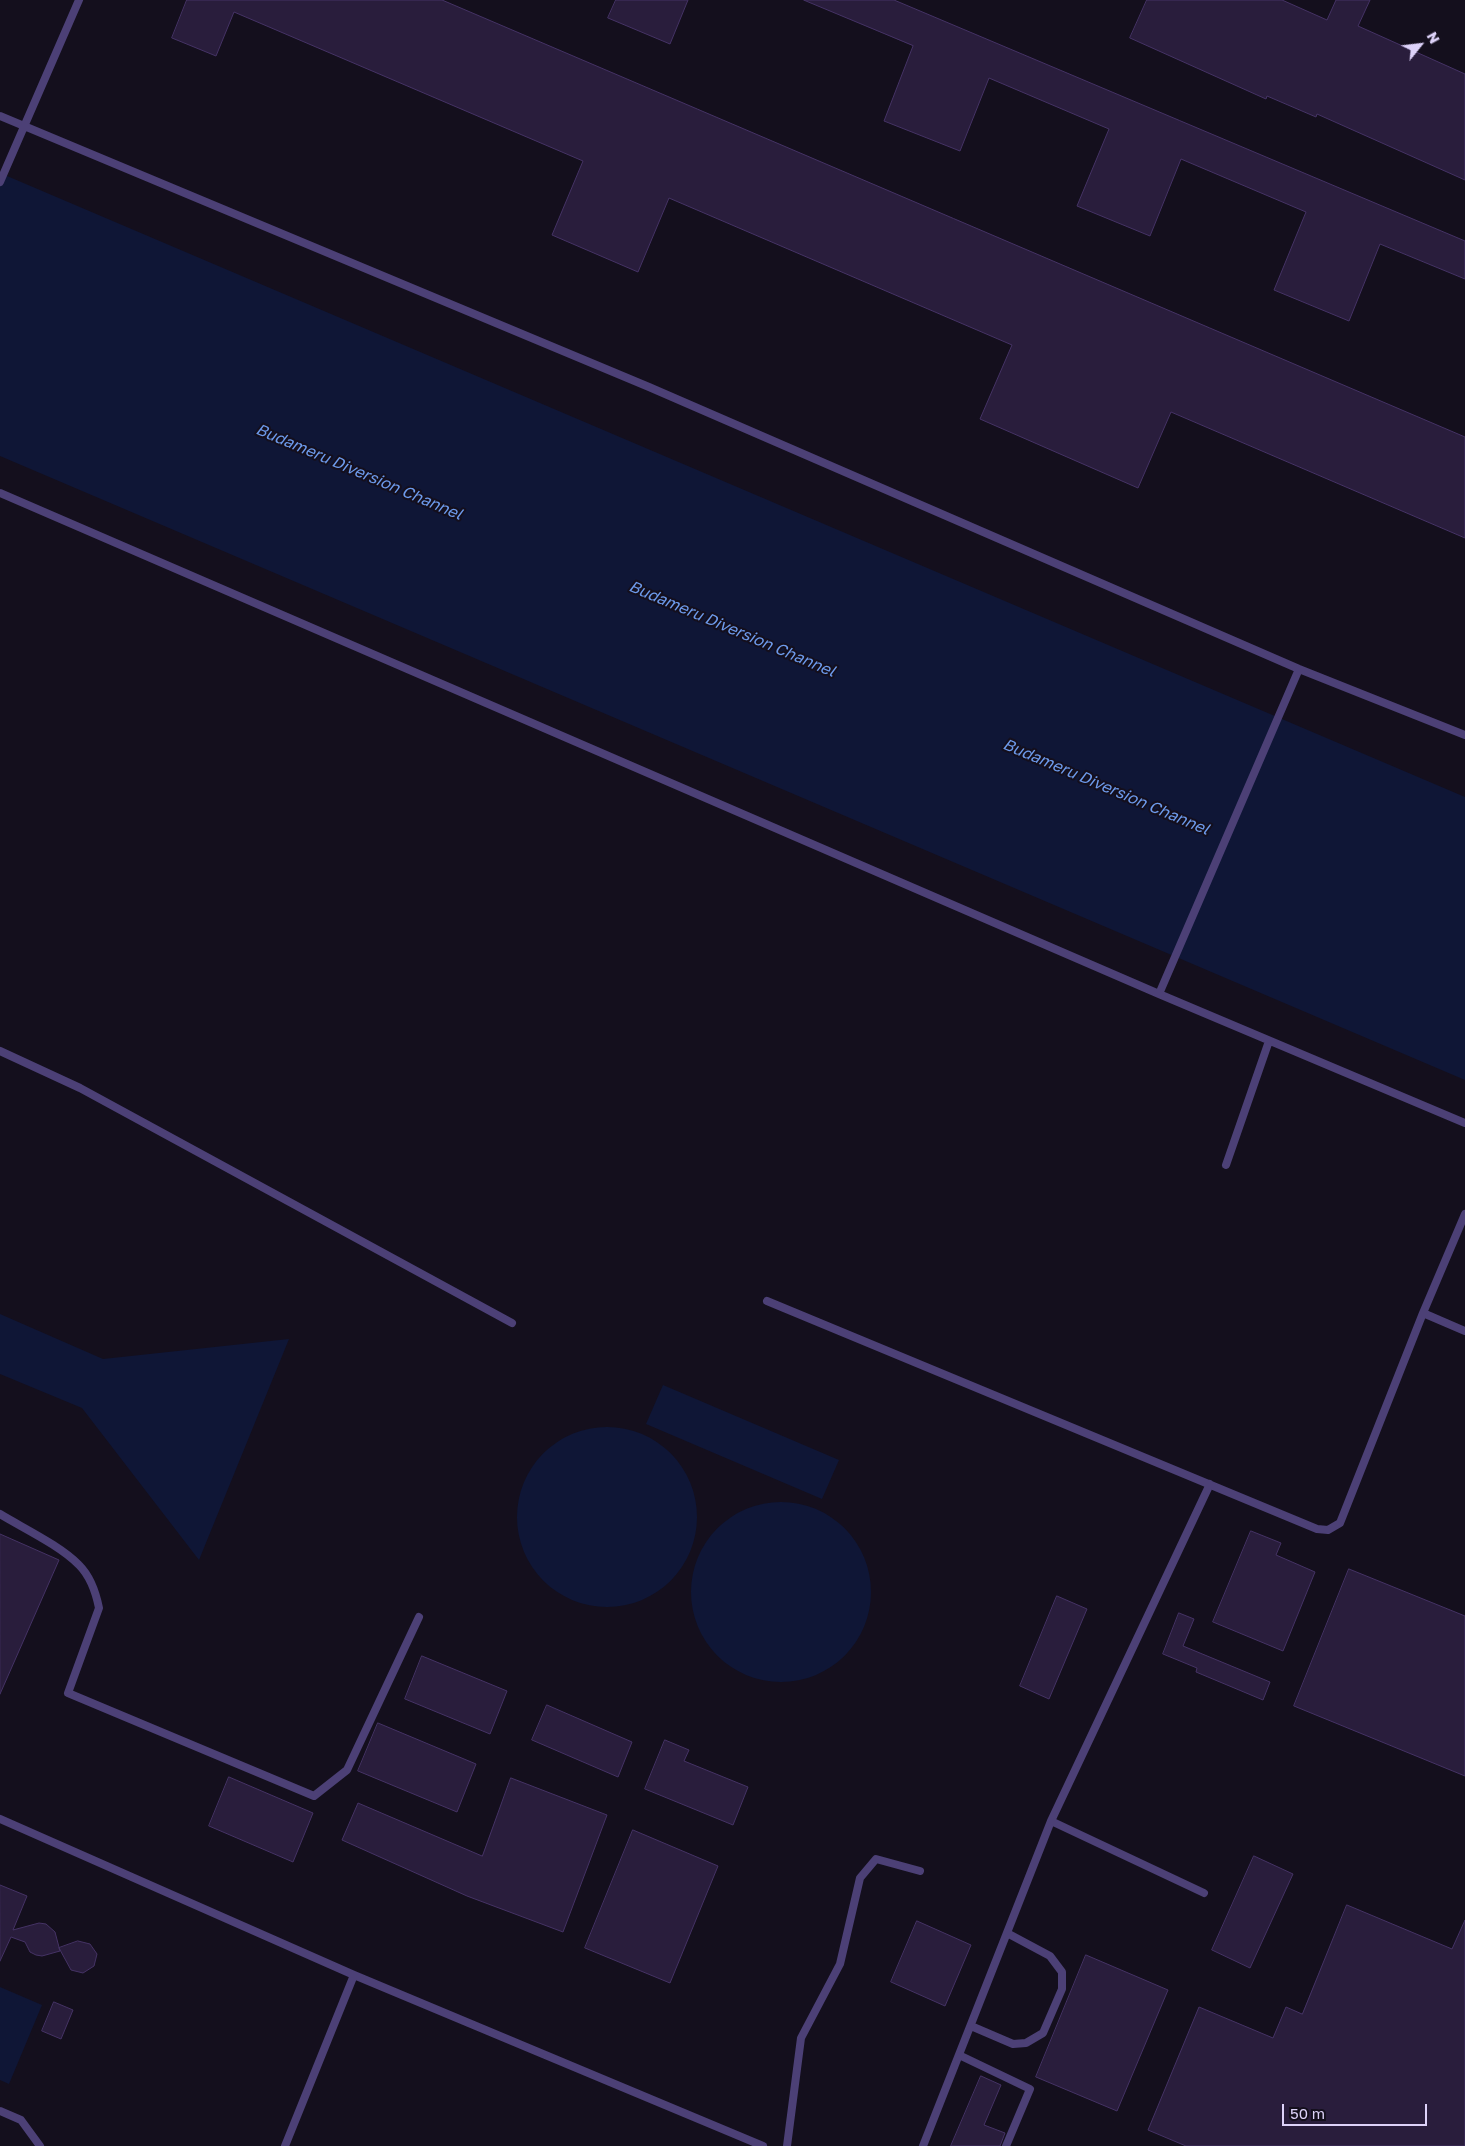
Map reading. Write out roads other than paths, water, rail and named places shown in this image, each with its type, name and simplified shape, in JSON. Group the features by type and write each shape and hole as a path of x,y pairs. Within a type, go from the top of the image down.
{"lane":[{"path":"0,182 79,0"},
{"path":"0,116 650,387 1299,669 1465,735"},
{"path":"0,493 1159,994 1465,1123"},
{"path":"1159,994 1299,669"},
{"path":"1226,1165 1269,1041"},
{"path":"0,1051 80,1088 512,1323"},
{"path":"767,1301 1317,1529 1328,1530 1340,1523 1423,1313 1465,1214"},
{"path":"1423,1313 1465,1332"},
{"path":"923,2146 1051,1821 1210,1484"},
{"path":"0,1514 66,1555 80,1566 96,1594 99,1608 68,1693 314,1796 347,1770 419,1617"},
{"path":"0,1819 354,1975 763,2146"},
{"path":"1051,1821 1204,1893"},
{"path":"787,2146 801,2038 840,1964 860,1878 876,1860 920,1871"},
{"path":"970,2026 1013,2044 1026,2043 1043,2033 1062,1989 1062,1972 1050,1956 1007,1933"},
{"path":"285,2146 354,1975"},
{"path":"959,2055 1030,2089 1006,2146"},
{"path":"0,2111 21,2120 40,2146"}],"water":[{"name":"Budameru Diversion Channel","path":"0,173 1465,797 1465,1080 0,456"},
{"path":"0,1314 103,1359 289,1339 199,1560 82,1408 0,1374"},
{"path":"663,1385 839,1460 822,1499 646,1424"},
{"path":"607,1427 625,1429 641,1434 657,1442 671,1453 682,1467 690,1483 695,1499 697,1517 695,1535 690,1551 682,1567 671,1581 657,1592 641,1600 625,1605 607,1607 589,1605 573,1600 557,1592 543,1581 532,1567 524,1551 519,1535 517,1517 519,1499 524,1483 532,1467 543,1453 557,1442 573,1434 589,1429"},
{"path":"781,1502 799,1504 815,1509 831,1517 845,1528 856,1542 864,1558 869,1574 871,1592 869,1610 864,1626 856,1642 845,1656 831,1667 815,1675 799,1680 781,1682 763,1680 747,1675 731,1667 717,1656 706,1642 698,1626 693,1610 691,1592 693,1574 698,1558 706,1542 717,1528 731,1517 747,1509 763,1504"},
{"path":"0,1987 42,2005 9,2084 0,2080"}]}
